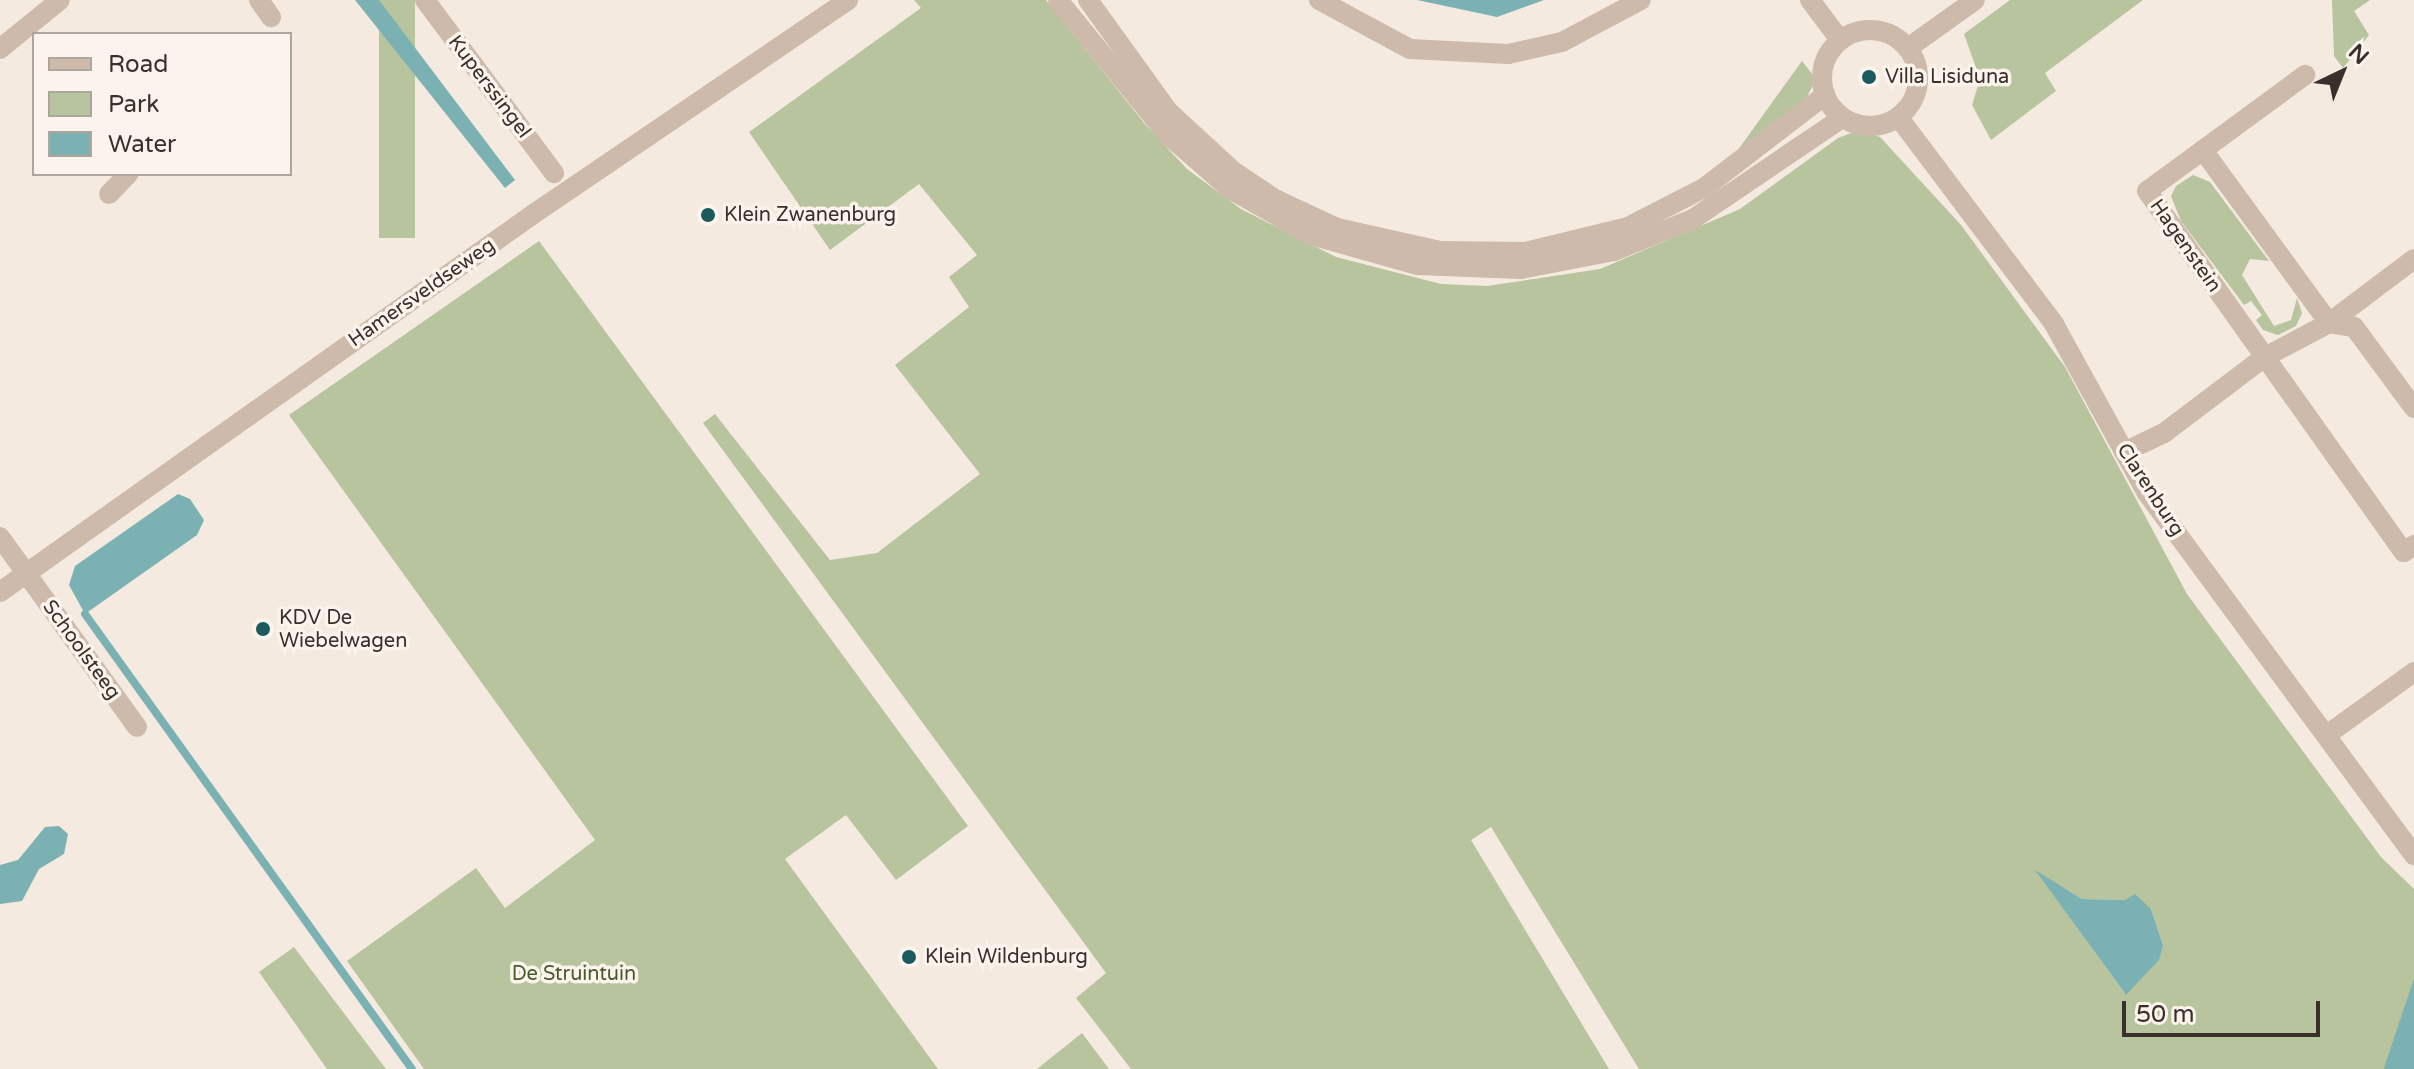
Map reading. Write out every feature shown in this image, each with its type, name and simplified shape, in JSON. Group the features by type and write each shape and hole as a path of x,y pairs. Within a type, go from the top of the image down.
{"street":[{"path":"0,49 30,31 60,0"},
{"name":"Kuperssingel","path":"425,0 554,173"},
{"name":"Hamersveldseweg","path":"0,592 532,215 848,0"},
{"path":"1058,0 1167,134 1230,189 1311,235 1417,265 1521,269 1623,248 1723,201 1842,118"},
{"path":"1088,0 1168,111 1233,171 1298,211 1337,228 1441,251 1525,252 1628,227 1704,188 1825,95"},
{"path":"1319,0 1410,49 1508,54 1562,42 1641,0"},
{"path":"1810,0 1840,40"},
{"path":"1908,48 1975,0"},
{"path":"1876,30 1908,48 1918,85 1912,103 1899,118 1880,126 1860,126 1842,118 1825,95 1824,65 1840,40 1876,30"},
{"name":"Hagenstein","path":"2305,75 2147,191 2404,552 2414,545"},
{"name":"Clarenburg","path":"1899,118 2054,324 2147,493 2328,734 2414,855"},
{"path":"2203,150 2329,323 2354,327 2414,408"},
{"path":"109,194 126,176"},
{"path":"2124,452 2164,433 2263,358 2329,323 2414,259"},
{"name":"Schoolsteeg","path":"0,537 137,727"},
{"path":"2328,734 2414,672"}],"green space":[{"path":"379,0 415,0 415,238 379,238"},
{"path":"914,0 1046,0 1144,123 1187,169 1241,209 1336,257 1441,284 1487,286 1600,269 1740,209 1838,138 1859,130 1880,137 1961,225 2065,367 2187,594 2381,857 2414,889 2414,978 2385,1069 1639,1069 1491,827 1471,840 1609,1069 1131,1069 1076,998 1106,973 703,423 715,414 830,560 877,553 980,474 895,365 969,307 949,277 977,255 919,184 830,250 749,132 921,8","holes":["2037,872 2082,899 2125,900 2151,909 2163,945 2125,994"]},
{"path":"2010,0 2143,0 2045,73 2056,91 1991,140 1972,105 1980,79 1964,34"},
{"path":"2332,0 2370,0 2354,11 2369,35 2343,68 2334,56"},
{"path":"1802,61 1816,79 1807,97 1730,161"},
{"path":"2193,175 2210,182 2269,261 2250,259 2242,275 2274,326 2291,320 2297,298 2302,313 2296,326 2278,335 2263,330 2256,320 2262,315 2251,301 2244,305 2181,221 2171,196 2176,186"},
{"name":"De Struintuin","path":"539,241 968,826 896,880 846,815 785,859 938,1069 424,1069 347,961 476,868 505,908 595,840 289,415"},
{"path":"294,947 386,1069 327,1069 259,972"},
{"path":"1082,1033 1109,1069 1037,1069"}],"water":[{"path":"355,0 379,0 515,180 505,188"},
{"path":"1417,0 1544,0 1497,17"},
{"path":"178,494 190,499 204,520 197,535 85,614 69,585 75,566"},
{"path":"59,826 68,834 64,854 39,869 22,901 0,904 0,865 18,860 45,827"},
{"path":"2035,870 2082,899 2125,900 2135,894 2151,909 2163,945 2159,960 2126,995"},
{"path":"2414,978 2414,1069 2385,1069 2384,1068"}],"waterway":[{"path":"85,614 412,1069"}],"place":[{"name":"Villa Lisiduna","path":"1869,77"},
{"name":"Klein Zwanenburg","path":"708,215"},
{"name":"KDV De Wiebelwagen","path":"263,629"},
{"name":"Klein Wildenburg","path":"909,957"}]}
